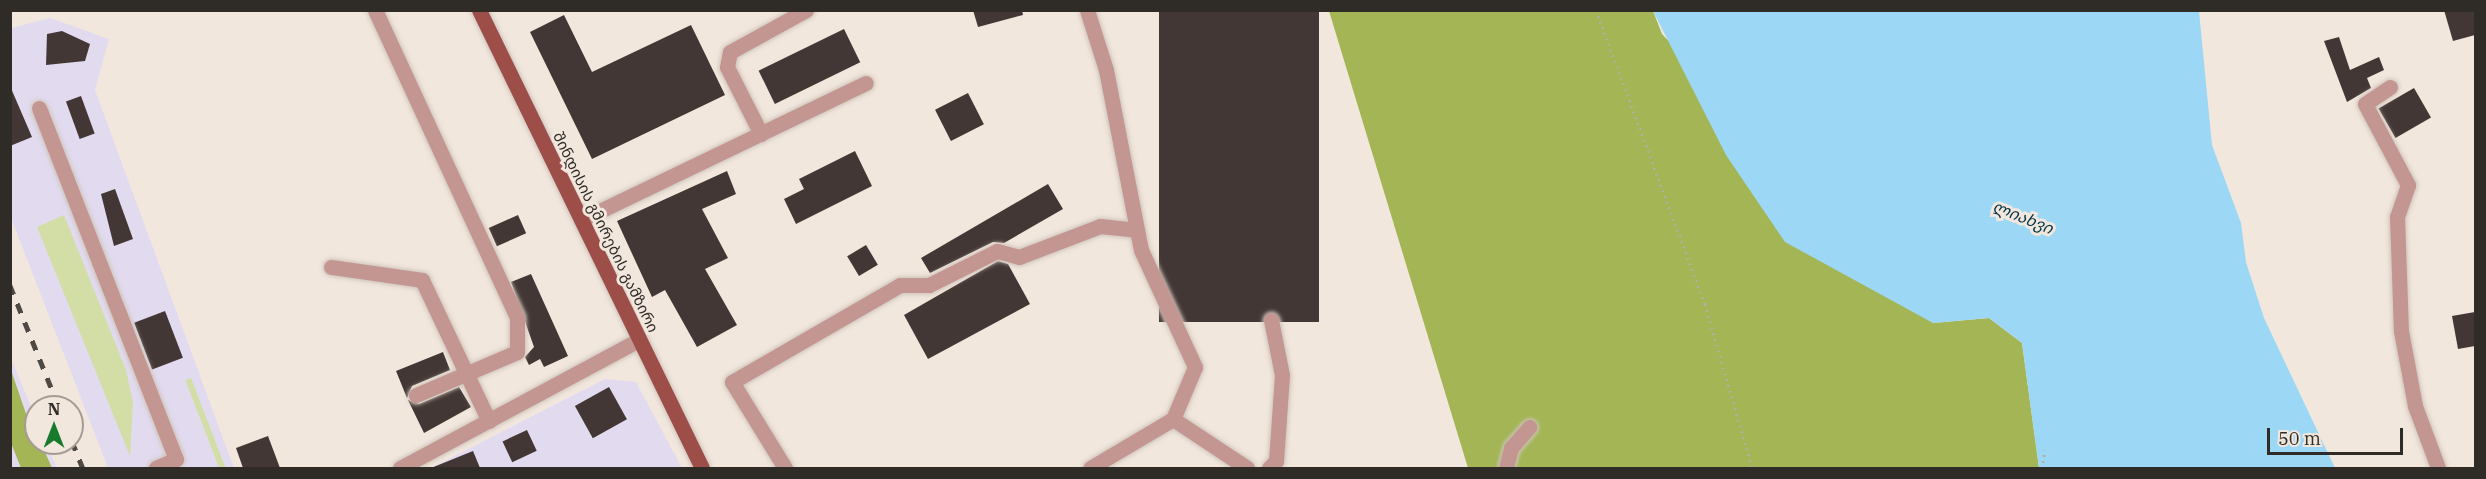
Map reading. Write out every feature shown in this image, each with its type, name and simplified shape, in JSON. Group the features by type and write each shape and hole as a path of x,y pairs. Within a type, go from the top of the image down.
{"main road":[{"name":"შინდისის გმირების გამზირი","path":"479,10 702,468"}],"street":[{"path":"375,10 517,318 517,352 416,395"},
{"path":"761,134 727,67 730,52 806,10"},
{"path":"1087,10 1106,70 1141,250 1195,367 1173,418 1090,468"},
{"path":"581,220 866,83"},
{"path":"2390,87 2365,104 2408,185 2397,217 2401,331 2415,406 2438,468"},
{"path":"39,108 176,459 156,468"},
{"path":"784,468 732,382 900,285 929,285 998,251 1019,257 1100,226 1137,230"},
{"path":"331,267 422,280 489,421"},
{"path":"1269,468 1276,461 1282,375 1271,320"},
{"path":"400,468 639,340"},
{"path":"1173,418 1247,468"},
{"path":"1506,468 1510,448 1529,427"}],"path":[{"path":"1596,10 1705,304 1752,468"},
{"path":"2042,468 2045,450"}],"shaded area":[{"path":"50,18 109,39 95,90 234,468 108,468 84,406 84,395 80,395 11,218 11,28"},
{"path":"10,356 26,395 24,395 24,455 51,455 57,468 11,468"},
{"path":"605,379 636,382 682,468 431,468"}],"green space":[{"path":"1329,11 1653,11 1662,34 1933,323 1989,318 2022,343 2039,468 1468,468"},
{"path":"64,215 126,370 133,403 130,456 37,227"},
{"path":"11,370 24,408 24,455 46,455 52,468 21,468 11,443"},
{"path":"191,378 225,468 219,468 185,380"}],"water":[{"name":"ლიახვი","path":"1653,11 2199,11 2212,145 2241,223 2246,262 2264,318 2335,468 2039,468 2022,343 1989,318 1933,323 1785,242 1726,155"}],"building":[{"path":"973,10 1022,10 1023,15 978,27"},
{"path":"1159,10 1319,10 1319,322 1159,322"},
{"path":"2444,10 2474,10 2475,35 2453,41"},
{"path":"564,15 592,72 691,25 725,95 592,159 530,32"},
{"path":"844,29 860,62 775,104 759,71"},
{"path":"62,31 90,44 85,61 46,65 47,34"},
{"path":"2339,37 2350,70 2379,57 2384,70 2367,78 2371,88 2347,102 2324,41"},
{"path":"10,86 32,137 10,146"},
{"path":"2414,88 2431,117 2395,138 2378,108"},
{"path":"968,93 984,124 951,141 935,110"},
{"path":"81,96 95,134 80,139 66,101"},
{"path":"855,151 872,186 796,224 784,199 804,189 799,179"},
{"path":"727,171 736,194 702,209 728,258 705,269 737,325 697,347 665,290 652,297 617,221"},
{"path":"1048,184 1063,209 1004,243 993,242 930,273 921,258"},
{"path":"115,189 133,239 114,246 101,194"},
{"path":"518,215 526,233 497,246 489,228"},
{"path":"866,245 878,265 859,276 847,256"},
{"path":"998,261 1008,264 1030,304 928,359 904,315"},
{"path":"531,274 568,356 544,367 540,359 529,365 525,357 534,347 511,282"},
{"path":"165,311 183,358 152,370 134,323"},
{"path":"2475,312 2475,346 2458,349 2452,316"},
{"path":"443,352 450,370 412,386 407,398 396,371"},
{"path":"459,387 471,407 424,433 408,400 419,404"},
{"path":"609,387 627,419 593,438 575,406"},
{"path":"527,430 537,451 512,462 503,441"},
{"path":"268,436 280,468 243,468 236,448"},
{"path":"473,451 480,468 431,468"}],"railway":[{"path":"10,285 54,395"},
{"path":"78,455 83,468"}]}
